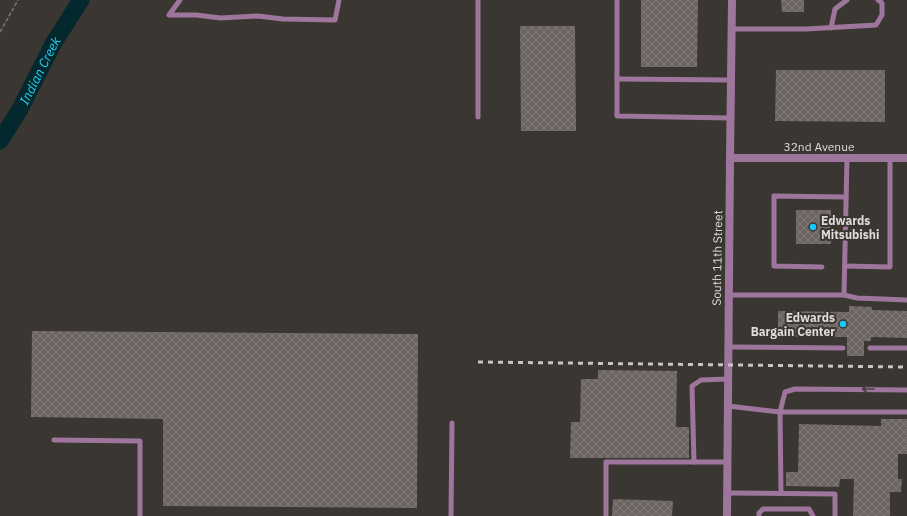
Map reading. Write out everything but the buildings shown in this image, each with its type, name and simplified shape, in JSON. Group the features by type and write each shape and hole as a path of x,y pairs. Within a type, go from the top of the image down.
{"street":[{"name":"South 11th Street","path":"727,516 732,0"},
{"name":"32nd Avenue","path":"730,158 907,158"}],"lane":[{"path":"180,0 170,15 196,15 221,18 258,16 283,19 335,20 339,0"},
{"path":"478,0 478,117"},
{"path":"618,0 617,116 730,118"},
{"path":"831,28 835,9 847,0"},
{"path":"732,29 831,28 876,25 882,15 882,3 878,0"},
{"path":"617,79 731,80"},
{"path":"844,295 846,158"},
{"path":"845,266 890,267 890,158"},
{"path":"822,267 774,266 774,196 846,197"},
{"path":"729,295 844,295 857,298 907,300"},
{"path":"728,347 843,348"},
{"path":"870,348 907,348"},
{"path":"694,462 692,386 701,380 728,379"},
{"path":"781,493 780,412 785,392 795,389 907,390"},
{"path":"728,406 780,412 907,412"},
{"path":"451,516 452,423"},
{"path":"54,440 140,441 140,516"},
{"path":"606,516 606,462 728,462"},
{"path":"728,492 835,494 835,516"},
{"path":"759,516 759,513 763,509 809,509 813,516"}],"path":[{"path":"0,32 18,0"}],"waterway":[{"name":"Indian Creek","path":"0,141 19,111 53,44 81,0"}],"railway":[{"path":"478,362 907,367"}],"place":[{"name":"Edwards Mitsubishi","path":"813,227"},
{"name":"Edwards Bargain Center","path":"843,324"}]}
